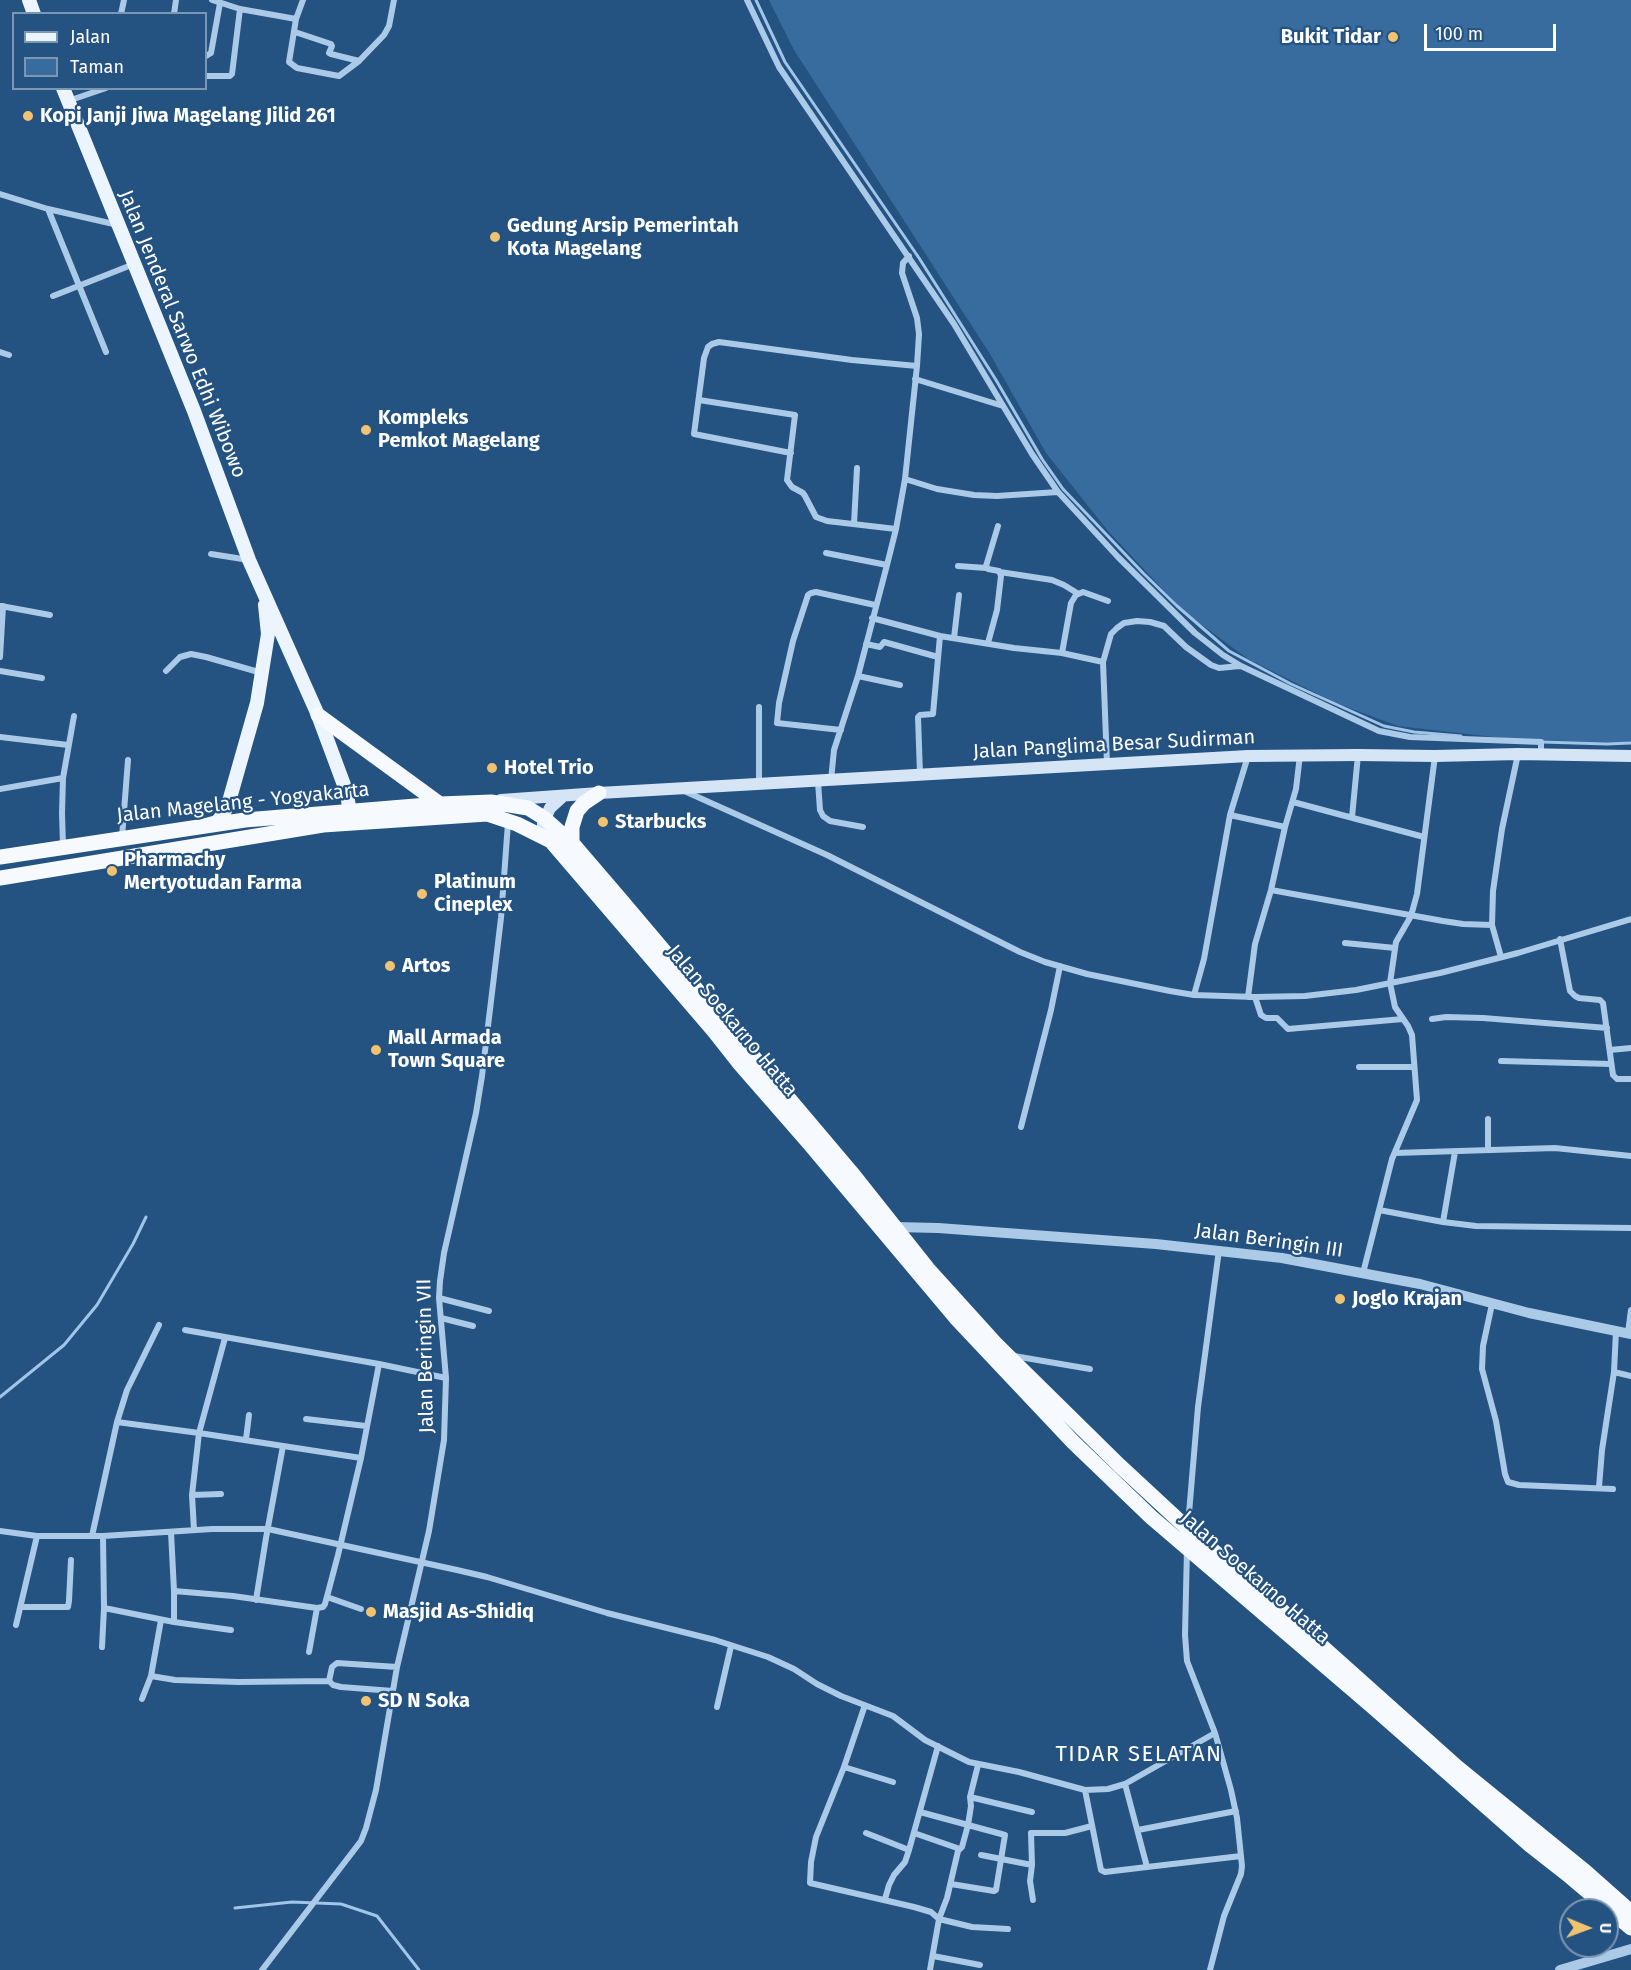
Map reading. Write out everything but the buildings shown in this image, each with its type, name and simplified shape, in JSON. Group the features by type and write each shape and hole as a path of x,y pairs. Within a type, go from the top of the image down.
{"highway":[{"path":"318,715 440,804"},
{"path":"572,843 572,827 577,811 599,793"},
{"name":"Jalan Magelang - Yogyakarta","path":"0,878 123,859 351,817 440,804 489,808"},
{"path":"489,808 528,808"},
{"name":"Jalan Magelang - Yogyakarta","path":"0,858 63,846 231,822 489,808"},
{"name":"Jalan Soekarno Hatta","path":"528,808 544,818 572,843 691,994"},
{"path":"509,809 551,841"},
{"name":"Jalan Soekarno Hatta","path":"551,841 813,1126 956,1318 1023,1391 1105,1474 1530,1845 1570,1868 1631,1912"},
{"name":"Jalan Soekarno Hatta","path":"888,1228 955,1301 1119,1465 1570,1868 1631,1928"}],"main road":[{"name":"Jalan Jenderal Sarwo Edhi Wibowo","path":"65,95 194,411 249,560 318,715 347,793 351,817"},
{"name":"Jalan Jenderal Sarwo Edhi Wibowo","path":"202,826 217,822 224,813 257,703 268,634 264,594"},
{"path":"263,667 277,649 291,651"},
{"name":"Jalan Panglima Besar Sudirman","path":"562,797 599,793 1300,754 1631,756"},
{"path":"528,808 562,797"},
{"path":"489,808 509,809 562,797"},
{"path":"551,841 542,825 549,808 562,797"},
{"name":"Jalan Jenderal Sarwo Edhi Wibowo","path":"230,798 231,822"},
{"path":"231,822 238,832 258,835"}],"street":[{"path":"212,0 231,3 240,9 296,19"},
{"path":"303,0 296,19 289,60 297,68 339,76 359,61 384,35 389,26 394,0"},
{"path":"747,0 782,72 954,324 1032,454 1058,492 1173,612 1223,655 1241,666 1379,730 1410,737 1541,742 1541,754"},
{"path":"207,55 211,53 220,3"},
{"path":"207,76 230,76 232,74 240,9"},
{"path":"295,32 331,44 329,53 331,54 359,61"},
{"path":"65,95 94,90"},
{"path":"0,194 48,209 118,225"},
{"path":"48,209 106,352"},
{"path":"831,780 834,750 858,676 887,565 896,529 904,479 917,366 918,334 917,318 902,273 903,263 909,256"},
{"path":"53,296 134,264"},
{"path":"791,453 693,434 705,353 712,344 719,342 852,360 917,366"},
{"path":"0,352 9,355"},
{"path":"915,379 1004,406"},
{"path":"699,400 795,415 787,480 792,487 806,496 816,517 827,521 896,529"},
{"path":"854,524 857,468"},
{"path":"904,479 937,489 974,495 997,496 1058,492"},
{"path":"986,568 998,526"},
{"path":"826,553 887,565"},
{"path":"211,554 249,560"},
{"path":"958,566 986,568 1052,580 1077,593 1083,592 1108,601"},
{"path":"988,643 997,610 1000,572"},
{"path":"841,730 777,723 779,703 793,641 809,593 816,592 875,605"},
{"path":"1062,653 1071,603 1077,593"},
{"path":"954,638 959,595"},
{"path":"0,657 2,606 50,615"},
{"path":"872,618 940,636 1062,653 1103,662"},
{"path":"1107,764 1103,662 1112,634 1117,628 1124,623 1137,621 1164,626 1185,647 1211,665 1219,668 1241,666"},
{"path":"920,776 918,717 933,714 940,636"},
{"path":"866,644 880,647 884,642 938,657"},
{"path":"166,671 180,657 191,654 263,667"},
{"path":"0,671 42,678"},
{"path":"858,676 900,685"},
{"path":"759,707 759,785"},
{"path":"63,846 63,778 74,716"},
{"path":"0,737 68,745"},
{"path":"1300,754 1293,802 1255,944 1252,997 1261,1015 1266,1018 1279,1018 1288,1029 1403,1019"},
{"path":"1352,817 1358,754"},
{"path":"1501,957 1492,925 1492,891 1518,754"},
{"path":"1194,995 1204,959 1230,815 1248,756"},
{"path":"1363,1273 1395,1153 1417,1094 1412,1035 1393,1001 1390,983 1395,948 1401,931 1411,916 1417,894 1435,756"},
{"path":"122,838 128,760"},
{"path":"0,789 63,778"},
{"path":"818,782 820,810 823,816 830,820 862,827"},
{"path":"678,789 827,855 1020,952 1060,966 1152,988 1194,995 1252,997 1331,994 1501,957 1631,919"},
{"path":"1293,802 1424,837"},
{"name":"Jalan Beringin VII","path":"262,1970 356,1847 363,1835 376,1791 393,1691 423,1562 444,1440 446,1378 439,1298 443,1259 476,1113 482,1076 501,918 509,809"},
{"path":"1230,815 1285,827"},
{"path":"1271,890 1411,916 1463,924 1492,925"},
{"path":"1560,939 1571,993 1579,998 1603,1002 1615,1078 1631,1078"},
{"path":"1345,943 1395,948"},
{"path":"1021,1127 1060,966"},
{"path":"1432,1019 1483,1018 1607,1028"},
{"path":"1610,1050 1631,1047"},
{"path":"1501,1061 1611,1064"},
{"path":"1359,1067 1414,1066"},
{"path":"1488,1119 1488,1150"},
{"path":"1395,1153 1555,1148 1631,1156"},
{"path":"1443,1222 1455,1152"},
{"path":"1379,1210 1443,1222 1498,1227 1631,1228"},
{"name":"Jalan Beringin III","path":"888,1228 938,1228 1219,1250 1293,1260 1420,1284 1492,1304 1630,1334"},
{"path":"1188,1529 1198,1407 1219,1250"},
{"path":"439,1298 489,1311"},
{"path":"1492,1304 1483,1346 1482,1369 1496,1421 1506,1479 1512,1484 1519,1485 1613,1489"},
{"path":"1630,1334 1631,1310"},
{"path":"441,1317 473,1326"},
{"path":"92,1536 117,1422 127,1390 159,1325"},
{"path":"185,1330 446,1378"},
{"path":"1599,1487 1602,1450 1614,1372 1616,1331"},
{"path":"194,1530 192,1495 199,1433 225,1338"},
{"path":"1008,1355 1090,1369"},
{"path":"174,1591 323,1607 340,1549 361,1458 379,1364"},
{"path":"1614,1372 1631,1376"},
{"path":"246,1439 249,1415"},
{"path":"306,1419 366,1426"},
{"path":"117,1422 246,1439 361,1458"},
{"path":"256,1600 283,1446"},
{"path":"192,1495 221,1494"},
{"path":"0,1531 37,1536 172,1536 194,1530 267,1533 340,1549 423,1562 487,1577 768,1658 794,1669 817,1684 893,1716 925,1740 978,1765 1019,1772 1085,1790 1108,1789 1125,1784 1215,1733"},
{"path":"16,1625 37,1536"},
{"path":"102,1647 103,1536"},
{"path":"172,1536 174,1622"},
{"path":"1187,1547 1185,1635 1187,1661 1215,1733 1236,1811 1241,1856 1241,1874 1224,1916 1210,1970"},
{"path":"21,1607 68,1607 71,1560"},
{"path":"327,1597 361,1609"},
{"path":"104,1608 161,1620 231,1630"},
{"path":"309,1652 317,1608"},
{"path":"142,1699 151,1676 161,1620"},
{"path":"717,1707 731,1646"},
{"path":"329,1681 332,1667 337,1663 398,1667"},
{"path":"151,1676 175,1680 238,1682 329,1681 340,1687 393,1691"},
{"path":"865,1705 816,1837 810,1883 885,1899 931,1912 939,1919 972,1927 1008,1929"},
{"path":"885,1899 894,1875 905,1862 938,1746"},
{"path":"930,1970 939,1919 948,1898 956,1859 968,1825 970,1797 978,1765"},
{"path":"843,1767 893,1782"},
{"path":"1125,1784 1147,1867"},
{"path":"1085,1790 1102,1871 1241,1856"},
{"path":"970,1797 1032,1812"},
{"path":"1138,1830 1236,1811"},
{"path":"920,1812 1005,1835 997,1887 994,1891 951,1884"},
{"path":"1033,1900 1030,1881 1032,1833 1065,1833 1092,1826"},
{"path":"866,1833 909,1850"},
{"path":"914,1833 960,1849"},
{"path":"981,1855 1032,1865"},
{"path":"1560,1970 1631,1949"},
{"path":"933,1956 980,1965"}],"green space":[{"path":"769,0 1631,0 1631,741 1623,743 1511,739 1398,726 1336,703 1248,659 1183,611 1108,531 1046,453 990,354 794,50"}],"waterway":[{"path":"756,0 785,62 919,258 996,380 1042,459 1063,489 1143,573 1229,651 1291,684 1384,726 1414,732 1461,736"},
{"path":"1542,742 1631,743"},
{"path":"0,1397 64,1345 97,1305 146,1217"},
{"path":"235,1908 292,1902 341,1904 377,1916 419,1970"}],"place":[{"name":"Bukit Tidar","path":"1393,37"},
{"name":"Kopi Janji Jiwa Magelang Jilid 261","path":"28,116"},
{"name":"Gedung Arsip Pemerintah Kota Magelang","path":"495,237"},
{"name":"Kompleks Pemkot Magelang","path":"366,430"},
{"name":"Hotel Trio","path":"492,768"},
{"name":"Starbucks","path":"603,822"},
{"name":"Pharmachy Mertyotudan Farma","path":"112,871"},
{"name":"Platinum Cineplex","path":"422,894"},
{"name":"Artos","path":"390,966"},
{"name":"Mall Armada Town Square","path":"376,1050"},
{"name":"Joglo Krajan","path":"1340,1299"},
{"name":"Masjid As-Shidiq","path":"371,1612"},
{"name":"SD N Soka","path":"366,1701"}],"district":[{"name":"TIDAR SELATAN","path":"1139,1755"}]}
